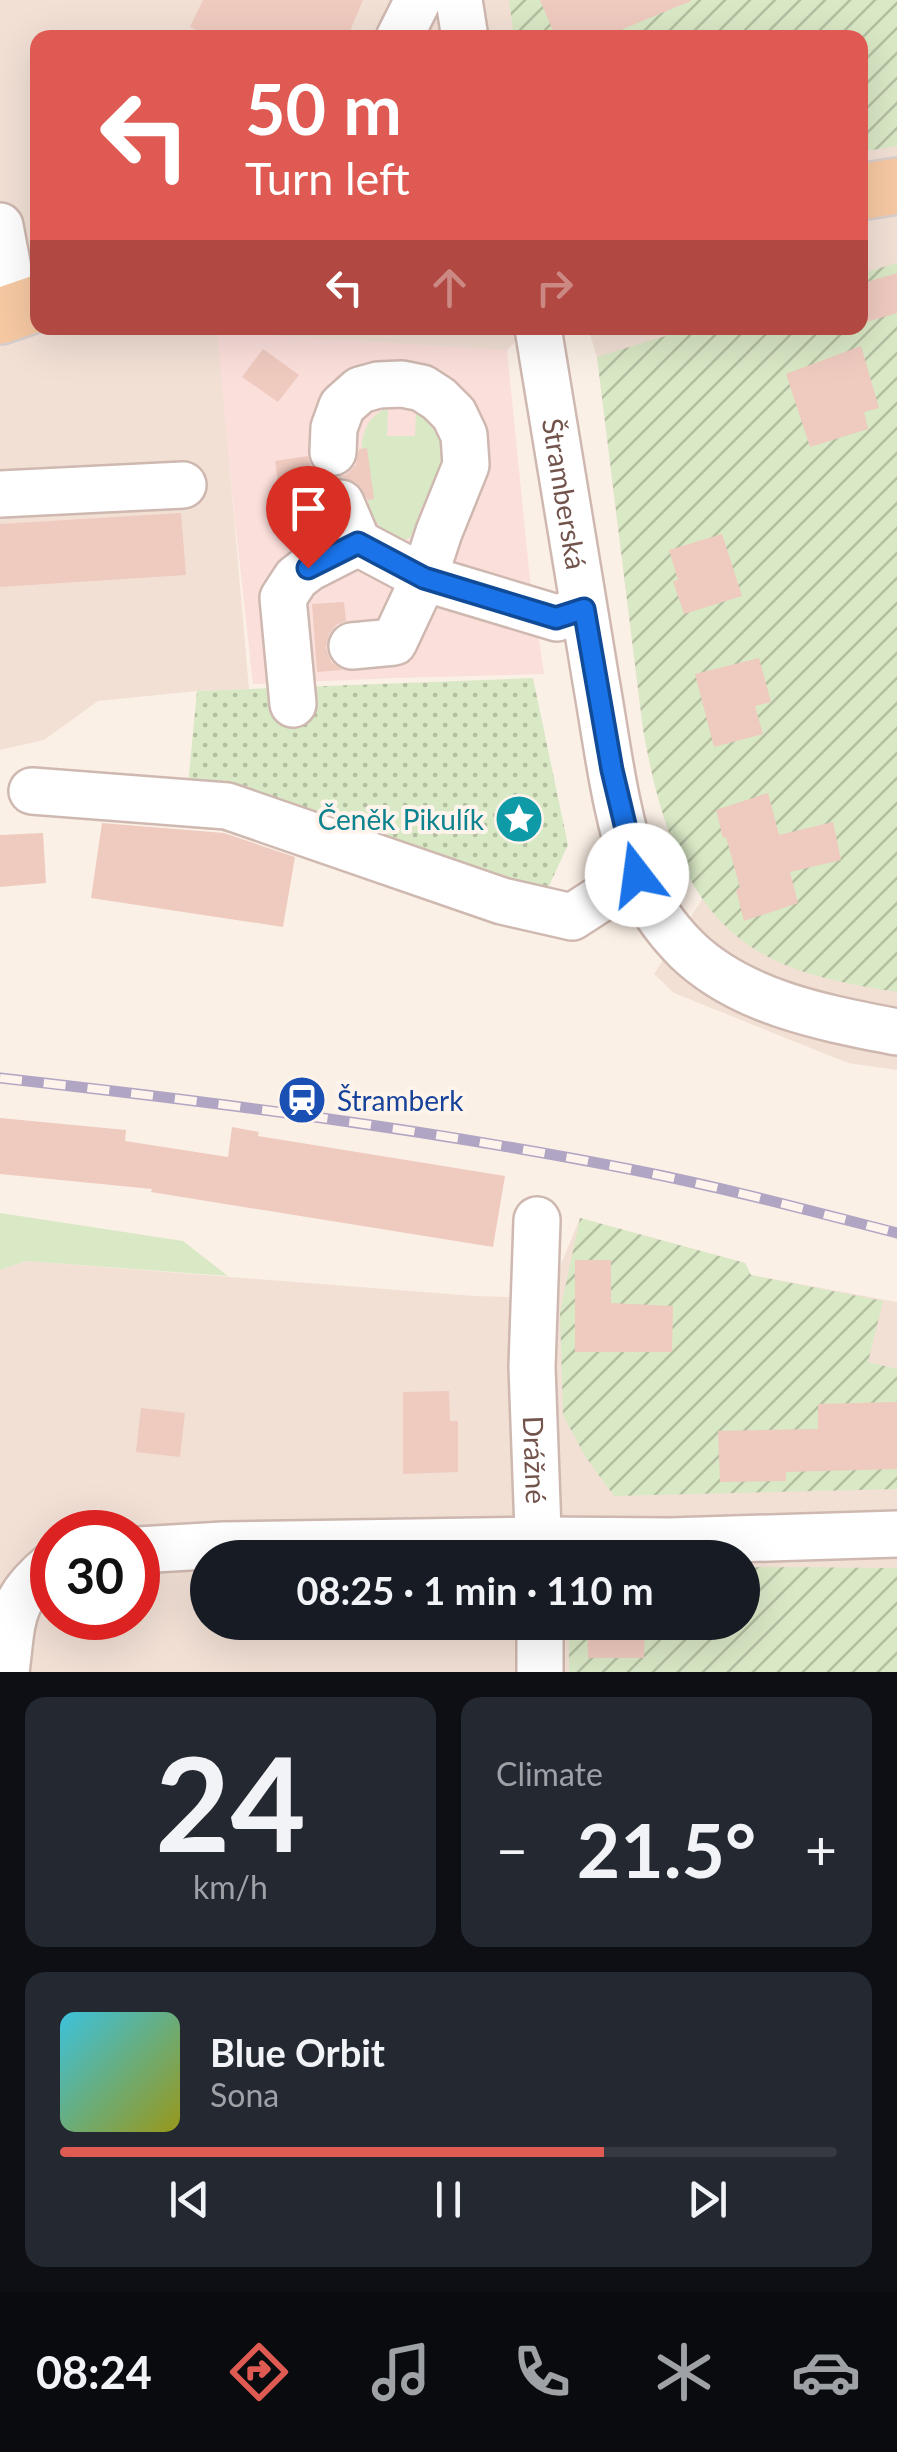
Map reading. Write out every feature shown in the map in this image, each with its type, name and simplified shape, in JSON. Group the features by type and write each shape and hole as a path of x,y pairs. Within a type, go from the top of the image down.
{"main road":[{"path":"868,191 897,186"}],"street":[{"path":"403,30 418,0"},
{"path":"458,0 464,30"},
{"path":"0,226 18,310"},
{"name":"Štramberská","path":"539,335 612,770 637,875 651,905 688,951 746,988 781,1004 897,1032"},
{"path":"333,452 334,428 342,406 360,390 378,385 422,388 454,414 464,435 466,465 394,642 351,632"},
{"path":"0,494 183,485"},
{"path":"293,704 284,598 296,578 350,523 415,596 556,618 584,609"},
{"path":"32,791 227,806 502,900 572,917 637,875"},
{"name":"Drážné","path":"537,1220 532,1367 539,1540"},
{"path":"702,1540 897,1534"},
{"name":"Drážné","path":"160,1549 190,1548"},
{"path":"6,1672 15,1607 30,1584"},
{"path":"540,1640 540,1672"}],"shaded area":[{"path":"0,0 897,0 897,1070 848,1063 674,993 654,974 703,898 681,861 652,775 597,357 590,335 868,335 868,30 30,30 30,335 218,335 249,689 98,701 44,740 0,750"},
{"path":"217,335 507,350 530,579 544,674 253,684"},
{"path":"252,335 523,335 507,350"},
{"path":"580,1218 745,1263 751,1275 897,1302 897,1672 0,1672 0,1270 26,1261 475,1296 547,1298"}],"green space":[{"path":"509,0 897,0 897,146 868,151 868,30 513,30"},
{"path":"897,263 897,992 840,982 766,956 726,926 689,877 665,820 643,729 597,357 669,335 868,335 868,272"},
{"path":"384,409 388,411 387,436 415,436 416,412 421,410 437,423 445,439 443,470 421,508 412,536 404,541 387,533 372,515 364,477 364,434 374,416"},
{"path":"533,678 568,845 540,905 188,785 197,691"},
{"path":"0,1213 183,1241 228,1276 26,1261 0,1270"},
{"path":"580,1218 745,1263 751,1275 883,1301 868,1362 897,1369 897,1489 614,1496 585,1456 563,1415 560,1312"},
{"path":"760,1567 897,1568 897,1672 569,1672 569,1640 760,1640"}],"building":[{"path":"203,0 363,0 350,30 190,27"},
{"path":"540,0 691,0 620,30 553,30"},
{"path":"897,273 897,313 868,322 868,282"},
{"path":"861,346 879,408 864,412 868,429 810,447 786,374"},
{"path":"263,349 299,375 278,402 242,377"},
{"path":"367,448 374,499 368,500 357,483 343,477 321,487 316,507 283,512 275,461 308,456 318,474 333,478 346,475 356,465 359,449"},
{"path":"181,513 186,575 0,587 0,524"},
{"path":"722,534 742,596 684,614 673,581 678,580 669,550"},
{"path":"344,602 346,621 329,634 326,648 331,662 342,670 317,672 312,604"},
{"path":"759,658 771,702 755,706 763,734 714,747 695,674"},
{"path":"768,793 779,835 833,822 841,860 790,872 798,903 744,921 736,890 740,888 716,810"},
{"path":"102,823 224,833 295,857 283,927 91,898"},
{"path":"43,833 46,883 0,887 0,835"},
{"path":"0,1118 126,1130 125,1141 228,1157 232,1127 259,1132 258,1136 505,1176 493,1247 151,1192 152,1189 0,1174"},
{"path":"575,1260 611,1260 611,1303 673,1306 672,1352 575,1352"},
{"path":"449,1391 450,1421 458,1421 458,1472 403,1474 403,1392"},
{"path":"897,1402 897,1469 786,1472 786,1481 720,1482 718,1431 818,1429 818,1404"},
{"path":"141,1408 185,1413 180,1457 136,1452"},
{"path":"588,1640 644,1640 644,1658 588,1658"}],"railway":[{"path":"0,1078 480,1142 671,1178 897,1233"}],"place":[{"name":"Čeněk Pikulík","path":"519,819"},
{"name":"Štramberk","path":"302,1100"}],"route":[{"path":"308,568 358,543 424,578 556,618 584,609 612,770 637,875"}]}
